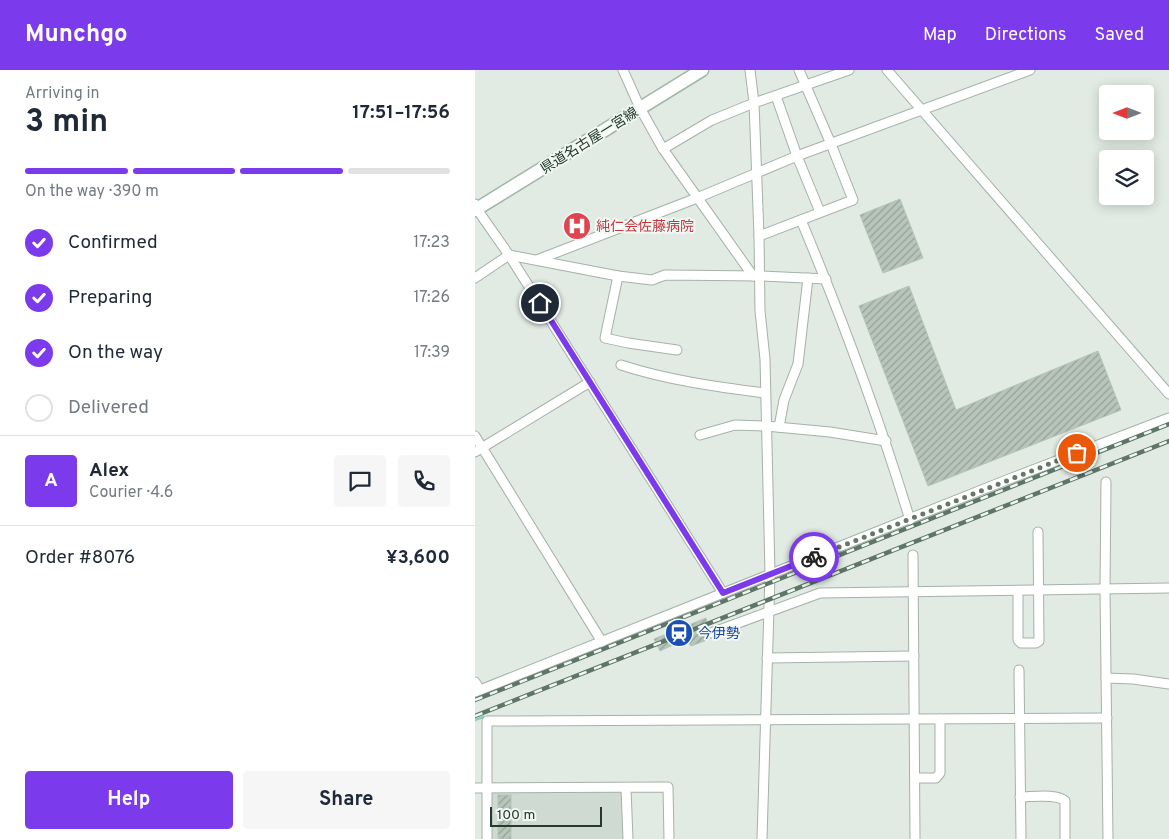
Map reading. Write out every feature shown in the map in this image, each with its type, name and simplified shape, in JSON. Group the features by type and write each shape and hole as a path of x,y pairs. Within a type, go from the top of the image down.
{"main road":[{"name":"県道名古屋一宮線","path":"476,207 702,70"}],"street":[{"path":"623,70 640,108 663,149 697,198 756,276"},
{"path":"750,70 754,103 759,236 756,276 765,359 770,574 762,839"},
{"path":"759,236 853,200 799,70"},
{"path":"663,149 712,120 754,103 849,70"},
{"path":"887,70 1169,394"},
{"path":"537,260 697,198 797,156 1030,70"},
{"path":"775,96 820,212"},
{"path":"476,207 509,255 723,593"},
{"path":"801,220 826,279 886,441 910,520"},
{"path":"475,278 509,255 618,276 652,280 665,275 826,279"},
{"path":"618,276 605,338 677,350"},
{"path":"779,427 784,400 799,364 808,278"},
{"path":"621,365 651,375 729,389 765,393"},
{"path":"478,450 590,382"},
{"path":"475,682 477,691 1004,481 1169,418"},
{"path":"700,435 735,425 766,426 830,432 886,441"},
{"path":"475,436 478,450 601,642"},
{"path":"1105,482 1107,839"},
{"path":"1018,591 1018,640 1021,643 1039,641 1039,532"},
{"path":"913,555 915,839"},
{"path":"711,632 820,593 1169,588"},
{"path":"767,658 914,656"},
{"path":"1019,670 1021,839"},
{"path":"1106,678 1133,679 1169,684"},
{"path":"487,839 487,721 1107,718"},
{"path":"915,778 936,778 940,773 939,719"},
{"path":"475,788 668,788 669,839"},
{"path":"627,788 628,839"},
{"path":"1020,797 1062,798 1065,801 1065,839"}],"shaded area":[{"path":"621,790 625,792 625,839 490,839 489,795 493,791"}],"building":[{"path":"900,199 923,258 883,273 860,215"},
{"path":"909,286 956,410 1098,351 1121,410 928,486 859,306"},
{"path":"706,618 708,627 705,632 707,640 691,646 686,639 660,651 654,639"},
{"path":"498,795 511,795 511,839 498,839"}],"waterway":[{"path":"475,720 483,717"}],"railway":[{"path":"475,700 1169,424"},
{"path":"475,716 1169,441"}],"way so far":[{"path":"814,557 1077,453"}],"place":[{"name":"純仁会佐藤病院","path":"577,226"},
{"name":"今伊勢","path":"679,633"}],"route":[{"path":"540,303 723,593 814,557"}]}
